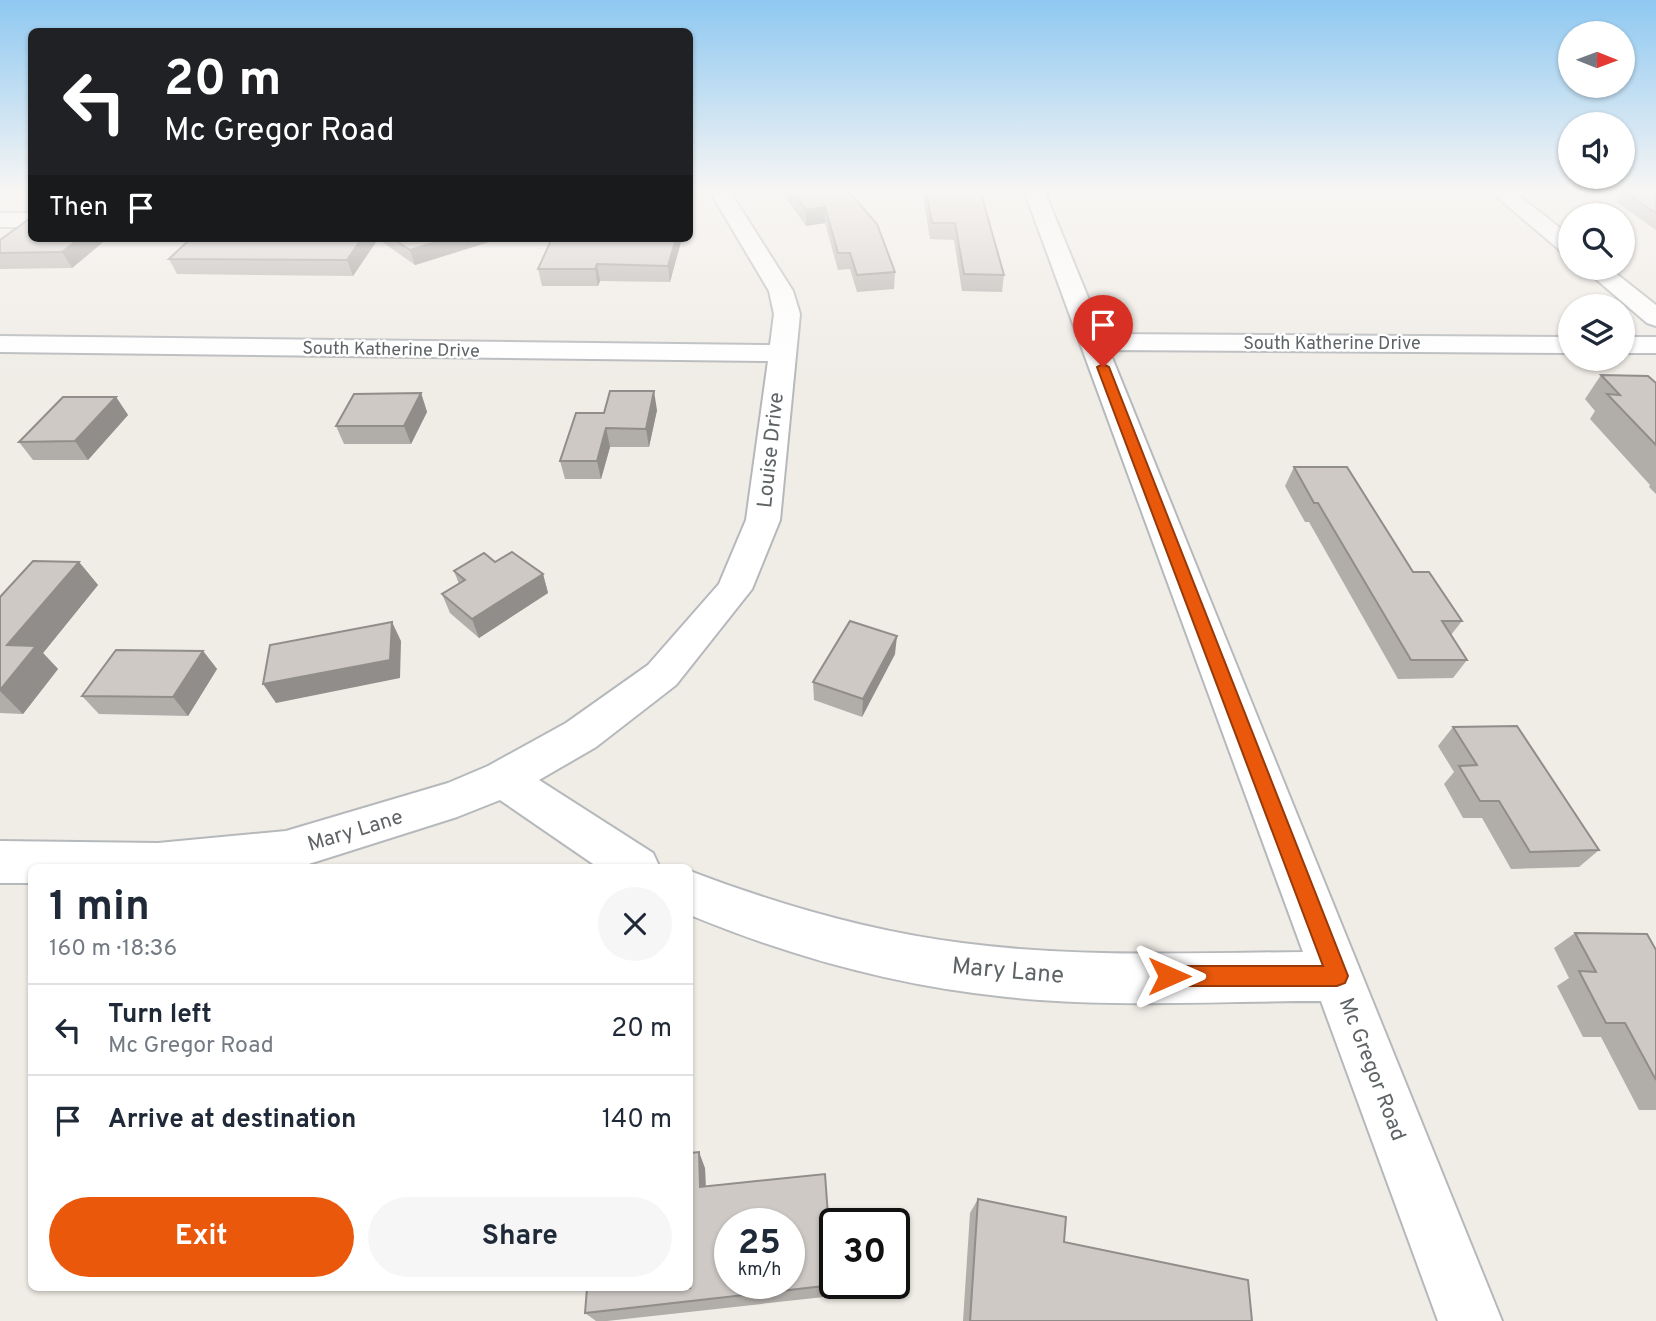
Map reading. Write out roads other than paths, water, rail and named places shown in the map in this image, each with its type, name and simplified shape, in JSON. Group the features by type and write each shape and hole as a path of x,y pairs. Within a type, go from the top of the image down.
{"street":[{"name":"Louise Drive","path":"503,779 581,735 662,675 734,589 763,520 786,314 781,290 757,252"},
{"name":"Mc Gregor Road","path":"1058,252 1470,1321"},
{"path":"1610,280 1656,317"},
{"name":"South Katherine Drive","path":"1093,342 1558,345"},
{"name":"South Katherine Drive","path":"0,344 781,353"},
{"path":"1635,345 1656,345"},
{"path":"503,779 631,864"},
{"name":"Mary Lane","path":"0,862 158,864 285,851 457,799 503,779"},
{"name":"Mary Lane","path":"693,894 803,934 879,953 982,970 1057,976 1337,976"}]}
